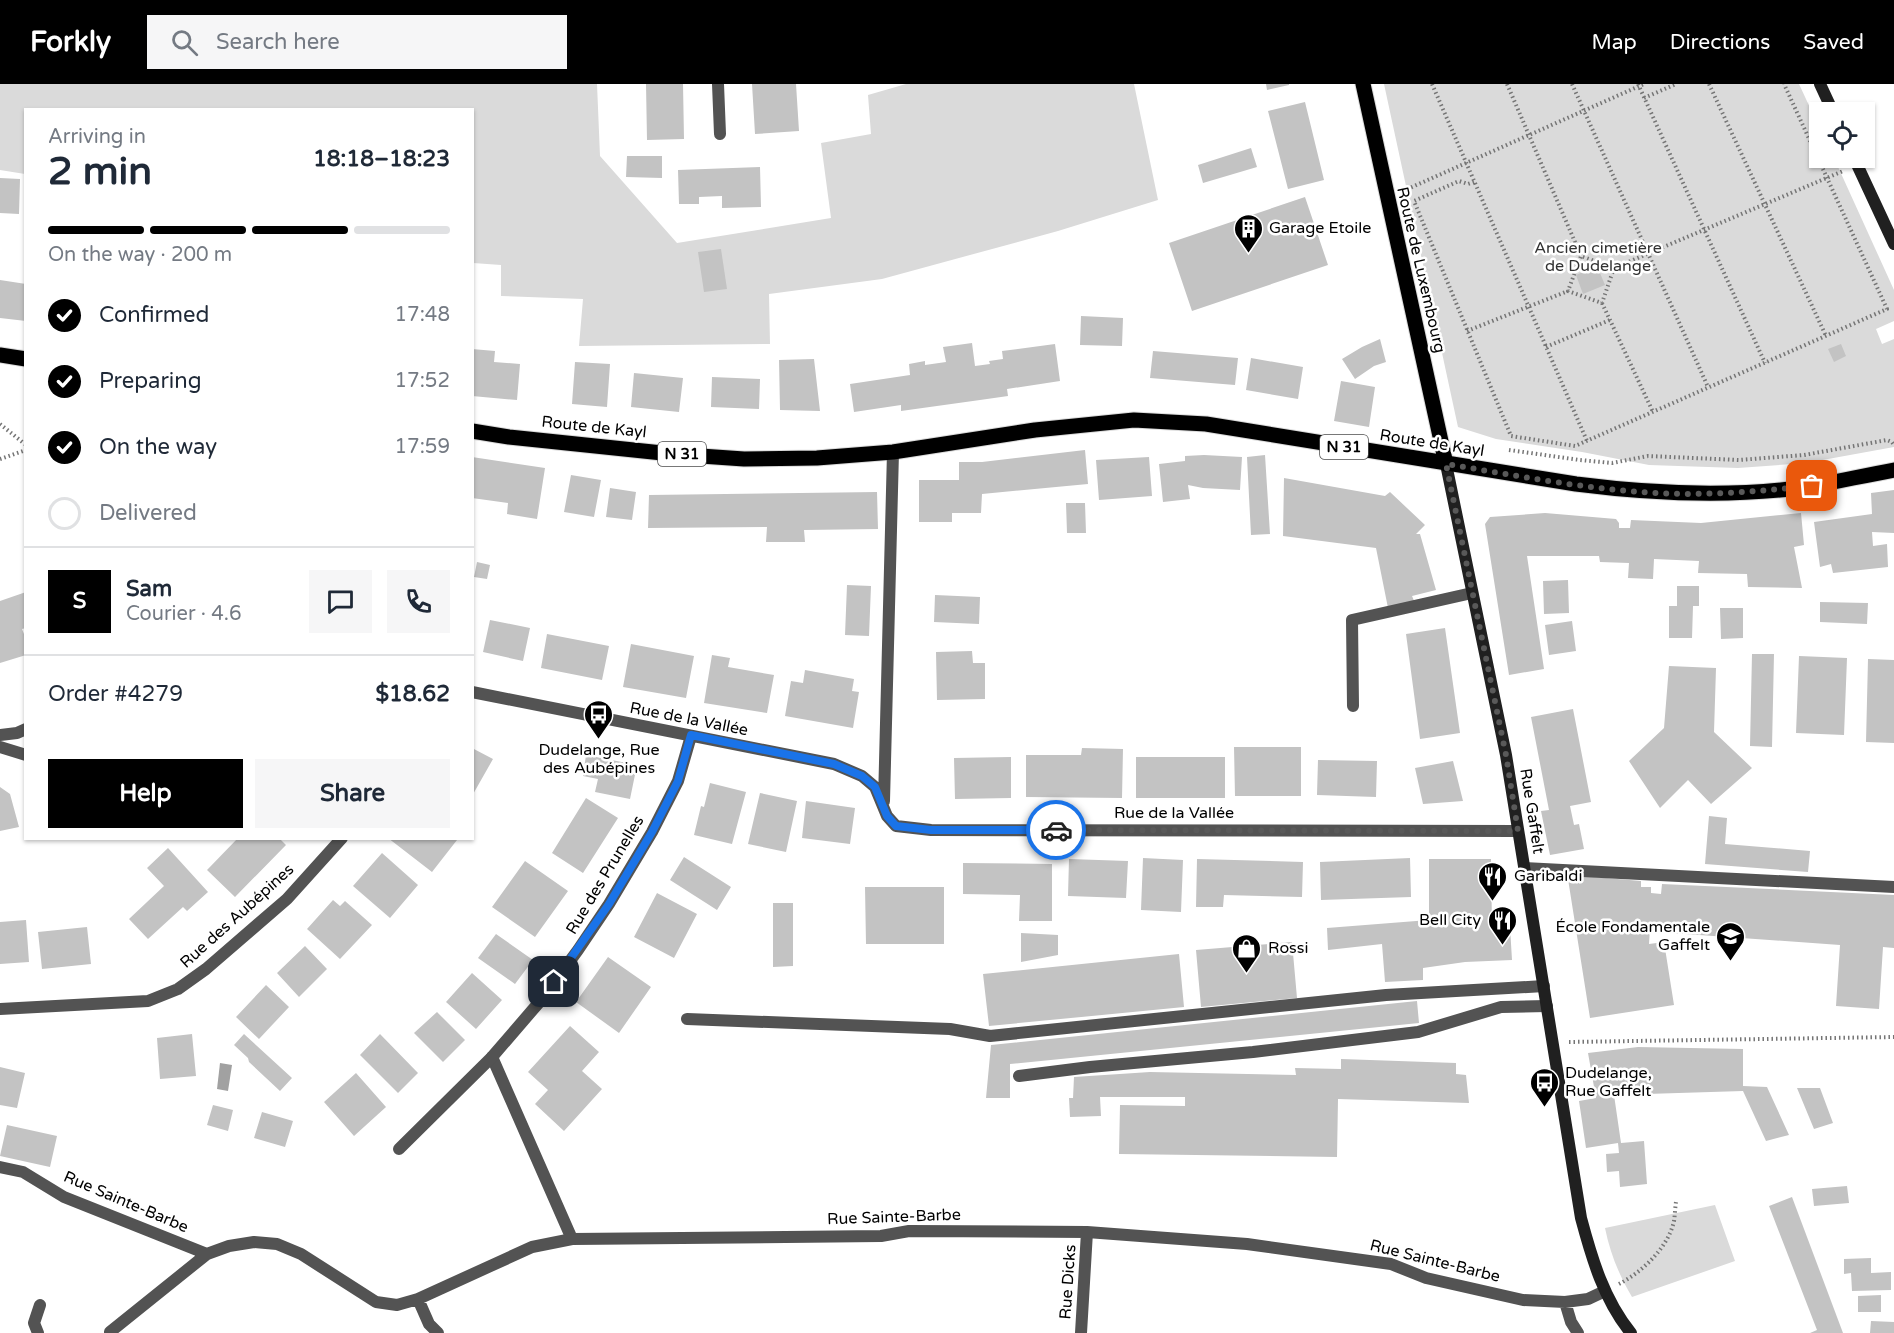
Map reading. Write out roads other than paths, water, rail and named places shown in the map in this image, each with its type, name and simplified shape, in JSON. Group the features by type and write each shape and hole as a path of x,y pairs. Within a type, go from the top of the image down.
{"main road":[{"name":"Route de Luxembourg","path":"1363,84 1386,198 1446,464"},
{"path":"1820,84 1828,102"},
{"path":"1859,168 1894,244"},
{"path":"0,355 24,359"},
{"name":"Route de Kayl","path":"474,431 744,459 817,458 893,452 1035,430 1134,420 1206,424 1587,486 1684,494 1812,486 1894,470"},
{"name":"Rue Gaffelt","path":"1446,464 1506,755 1581,1218 1605,1291 1631,1333"}],"street":[{"path":"718,84 720,134"},
{"path":"884,805 893,452"},
{"path":"1353,706 1352,620 1472,592"},
{"name":"Rue de la Vallée","path":"474,692 834,764 862,776 875,787 887,816 896,826 931,830 1518,831"},
{"path":"0,735 24,730"},
{"name":"Rue des Prunelles","path":"399,1149 492,1057 542,999 578,950 609,904 652,832 678,781 691,735"},
{"path":"0,747 24,754"},
{"name":"Rue des Aubépines","path":"0,1010 148,1001 178,989 206,969 287,898 340,840"},
{"path":"1524,868 1894,887"},
{"path":"687,1019 950,1029 990,1036 1386,995 1544,986"},
{"path":"1019,1076 1418,1032 1501,1006 1547,1006"},
{"path":"492,1057 572,1239"},
{"name":"Rue Sainte-Barbe","path":"0,1167 22,1172 64,1197 207,1254"},
{"name":"Rue Sainte-Barbe","path":"108,1332 207,1254 229,1246 254,1242 277,1244 301,1254 376,1302 397,1305 418,1299 532,1247 572,1239 881,1236 909,1231 1087,1232 1247,1244 1391,1264 1437,1281 1523,1300 1565,1302 1588,1299 1605,1291"},
{"name":"Rue Dicks","path":"1081,1333 1087,1232"},
{"path":"418,1299 429,1323 438,1333"},
{"path":"1565,1302 1571,1322 1578,1333"},
{"path":"38,1333 34,1323 40,1305"}],"place":[{"name":"Garage Etoile","path":"1248,254"},
{"name":"Dudelange, Rue des Aubépines","path":"599,740"},
{"name":"Garibaldi","path":"1493,902"},
{"name":"Bell City","path":"1502,946"},
{"name":"École Fondamentale Gaffelt","path":"1731,962"},
{"name":"Rossi","path":"1247,974"},
{"name":"Dudelange, Rue Gaffelt","path":"1544,1108"}],"park label":[{"name":"Ancien cimetière de Dudelange","path":"1598,257"}]}
